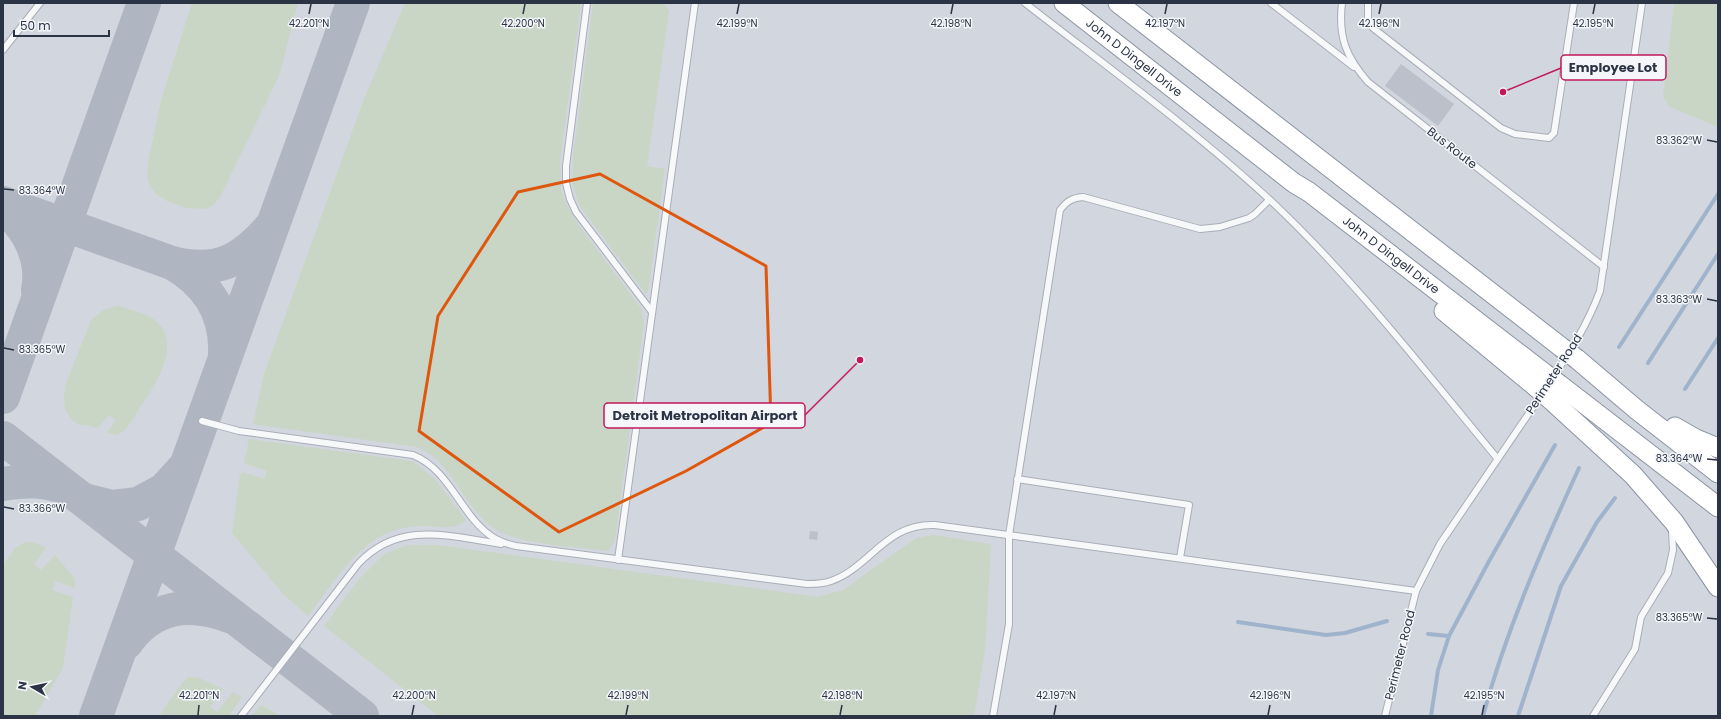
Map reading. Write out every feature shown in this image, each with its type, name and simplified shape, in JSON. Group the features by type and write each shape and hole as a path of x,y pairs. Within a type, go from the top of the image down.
{"highway":[{"name":"John D Dingell Drive","path":"1064,3 1294,183 1309,192 1555,392 1718,507"},
{"path":"1118,3 1593,371 1678,429 1718,448"},
{"path":"1593,371 1637,410 1718,473"},
{"path":"1555,392 1633,475 1671,520 1718,587"}],"lane":[{"path":"3,50 40,3"},
{"path":"587,3 568,144 566,183 570,199 576,212 652,312"},
{"path":"618,560 696,3"},
{"path":"1025,3 1201,141 1269,200 1350,282 1497,458"},
{"path":"1271,3 1359,71"},
{"name":"Bus Route","path":"1342,3 1342,37 1348,54 1368,82 1604,267"},
{"path":"1368,3 1368,19 1373,28 1501,128 1515,134 1549,138 1554,133 1574,3"},
{"name":"Perimeter Road","path":"1385,716 1416,591 1440,544 1497,458 1578,341 1591,315 1600,291 1642,3"},
{"path":"993,716 1008,624 1009,534 1057,219 1060,210 1067,201 1075,198 1091,198 1200,229 1220,227 1249,218 1269,200"},
{"path":"202,421 239,431 413,455 423,459 440,474 482,528 492,537 516,546"},
{"path":"1017,479 1189,505 1180,558"},
{"path":"1593,716 1634,649 1641,617 1668,573 1674,550 1671,520"},
{"path":"241,716 368,553 395,538 412,534 430,534 618,560 807,584 819,584 832,581 843,575 898,533 909,527 924,524 1009,534 1416,591"}],"highlighted area":[{"path":"600,174 766,266 771,423 686,471 559,532 419,431 438,316 518,192"}],"shaded area":[{"path":"3,3 1718,3 1718,716 3,716"}],"green space":[{"path":"192,3 298,3 279,76 220,197 213,205 206,209 186,208 165,200 156,194 149,184 147,176 148,163 161,100"},
{"path":"405,3 581,3 560,162 561,189 566,204 578,224 641,308 644,323 615,540 608,551 547,544 502,533 482,518 440,463 417,447 253,424 264,374 364,99"},
{"path":"593,3 663,3 669,11 647,166 665,169 648,292 646,294 579,205 572,182 573,158"},
{"path":"1674,3 1718,3 1718,127 1670,107 1663,97"},
{"path":"117,306 138,312 154,319 163,330 167,342 166,355 162,369 155,383 129,424 123,431 115,435 107,432 116,420 109,415 98,428 79,425 71,419 65,409 64,397 65,386 91,320 103,310"},
{"path":"249,439 412,461 435,479 466,520 457,526 452,527 421,526 404,528 378,537 355,556 308,616 284,595 232,533 240,475 242,472 264,479 267,471 244,463"},
{"path":"933,535 991,544 985,650 974,716 438,716 324,626 359,579 384,554 407,545 438,545 818,597 843,590 916,538"},
{"path":"26,542 36,543 46,548 34,564 41,570 55,555 75,579 75,588 55,581 52,590 73,597 63,668 35,716 3,716 3,565 15,548"},
{"path":"189,677 199,678 223,689 210,707 217,712 233,692 242,697 229,716 159,716 183,682"},
{"path":"261,705 279,715 280,716 251,716"}],"building":[{"path":"1401,64 1454,104 1438,126 1385,86"},
{"path":"810,531 818,532 817,540 809,539"}],"waterway":[{"path":"1619,347 1718,194"},
{"path":"1648,363 1718,254"},
{"path":"1685,389 1718,338"},
{"path":"1431,716 1438,670 1449,636 1488,563 1555,445"},
{"path":"1483,716 1502,652 1538,559 1579,468"},
{"path":"1518,716 1561,586 1597,522 1615,498"},
{"path":"1238,622 1326,635 1345,633 1387,621"},
{"path":"1428,634 1449,636"}],"taxiway":[{"path":"3,397 144,3"},
{"path":"96,716 353,3"},
{"path":"3,203 172,263"},
{"path":"3,207 20,224 32,244 39,266 38,290"},
{"path":"225,355 223,326 213,301 196,280 172,263 202,267 227,262 249,249 270,228"},
{"path":"3,438 362,716"},
{"path":"84,500 112,507 138,504 164,490 185,467"},
{"path":"3,484 35,482 50,483 66,488"},
{"path":"126,643 147,621 159,614 172,610 185,608 199,609 214,611 229,616"}],"place":[{"name":"Employee Lot","path":"1503,92"},
{"name":"Detroit Metropolitan Airport","path":"860,360"}]}
